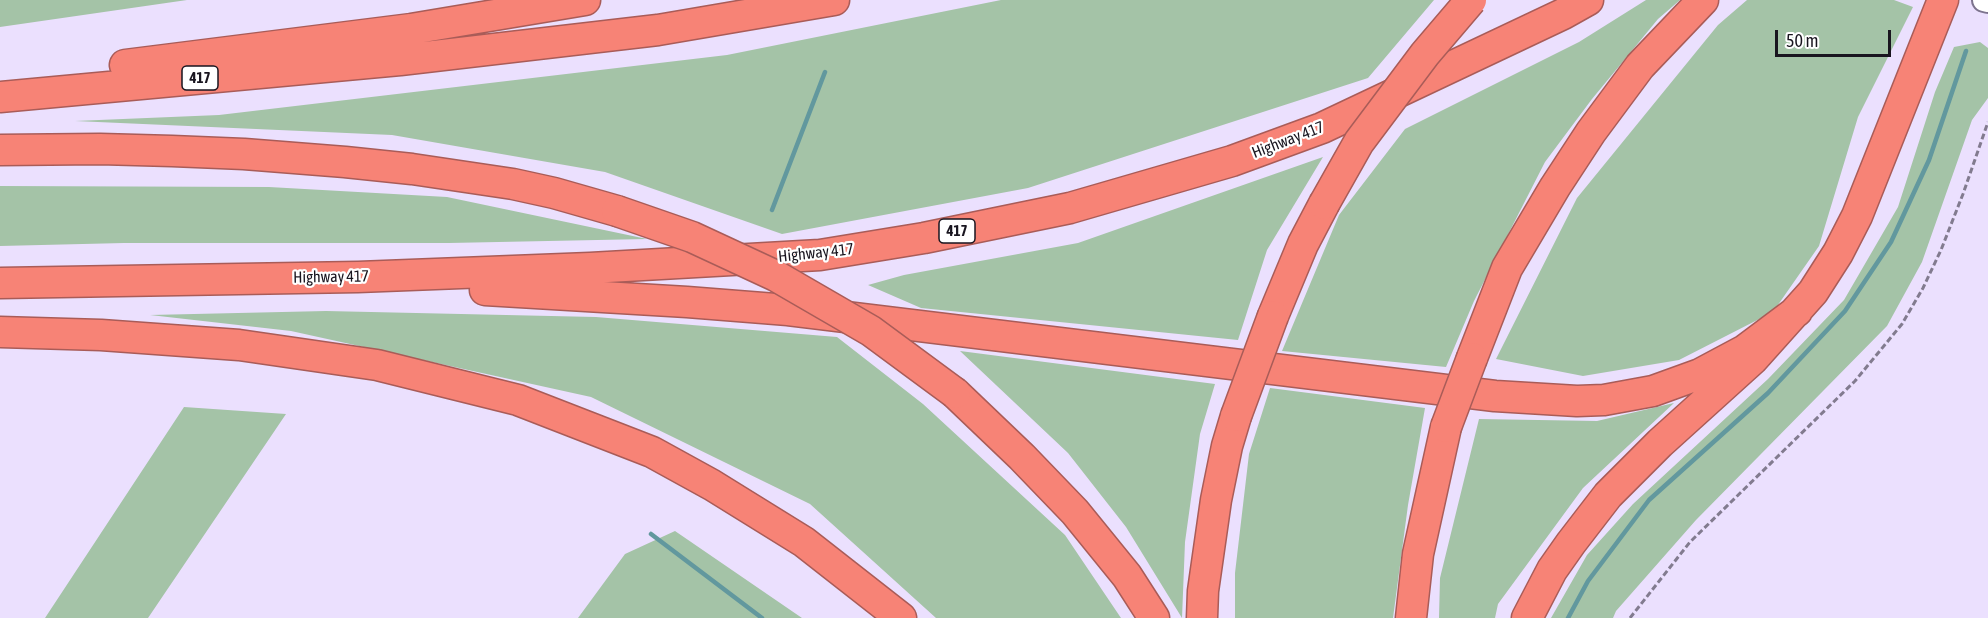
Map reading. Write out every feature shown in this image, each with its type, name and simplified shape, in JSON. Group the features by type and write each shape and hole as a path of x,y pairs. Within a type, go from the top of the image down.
{"highway":[{"path":"0,79 262,49 411,29 585,0"},
{"name":"417","path":"0,97 400,60 658,30 834,0"},
{"path":"1203,604 1216,500 1227,446 1273,315 1303,244 1359,142 1425,54 1471,0"},
{"name":"Highway 417","path":"0,283 358,278 590,268 820,255 924,238 1070,208 1232,161 1322,128 1588,0"},
{"path":"1411,618 1418,554 1446,427 1508,268 1591,132 1640,66 1703,0"},
{"path":"1527,618 1552,570 1608,495 1660,443 1729,382 1797,311 1818,285 1838,254 1868,191 1943,0"},
{"path":"0,150 100,149 244,154 412,169 513,184 554,193 617,211 692,237 776,276 871,331 955,393 1076,512 1127,576 1154,618"},
{"path":"284,278 788,310 1495,396 1577,401 1604,400 1653,391 1700,374 1745,350 1797,311"},
{"path":"0,332 101,335 239,345 377,365 518,400 652,452 712,485 804,542 901,618"}],"path":[{"path":"1630,618 1690,542 1855,381 1902,324 1941,250 1988,122"}],"green space":[{"path":"0,0 187,0 0,27"},
{"path":"1001,0 1434,0 1368,78 1028,188 782,234 605,172 392,135 75,121 219,115 727,55"},
{"path":"1646,0 1680,0 1658,19 1592,99 1545,162 1474,301 1446,367 1282,351 1339,215 1405,129 1579,42"},
{"path":"1747,0 1894,0 1913,7 1858,117 1819,246 1773,312 1679,360 1583,376 1496,359 1577,198 1718,25"},
{"path":"1980,42 1988,48 1988,98 1972,120 1922,262 1887,326 1696,520 1616,611 1613,618 1551,618 1587,555 1633,504 1768,379 1844,300 1898,207 1935,92 1954,47"},
{"path":"1323,157 1267,250 1238,340 921,308 868,285 904,275 1078,243"},
{"path":"0,186 269,187 447,197 647,239 449,243 124,243 0,246"},
{"path":"326,311 596,317 837,337 923,404 1065,535 1121,618 936,618 810,504 591,397 291,331 150,315"},
{"path":"960,351 1215,384 1200,434 1185,542 1182,618 1126,527 1068,453"},
{"path":"1270,388 1425,408 1408,505 1393,618 1235,618 1235,573 1249,454"},
{"path":"1674,403 1583,488 1498,604 1495,618 1439,618 1440,578 1479,419 1597,421"},
{"path":"184,407 286,414 148,618 45,618"},
{"path":"675,531 802,618 578,618 625,554"}],"waterway":[{"path":"1568,618 1588,581 1649,500 1768,393 1845,311 1891,242 1929,160 1966,51"},
{"path":"772,210 825,72"},
{"path":"651,534 762,618"}]}
